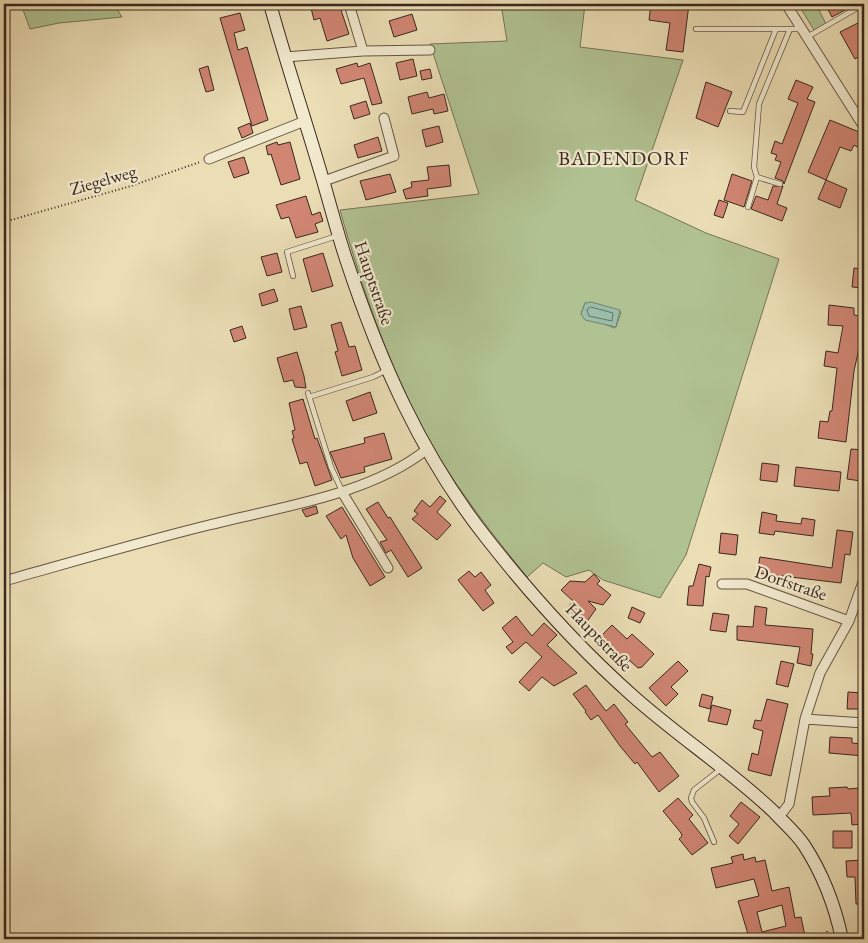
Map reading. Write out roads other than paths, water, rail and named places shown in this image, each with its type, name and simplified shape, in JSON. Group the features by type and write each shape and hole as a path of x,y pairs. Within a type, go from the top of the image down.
{"main road":[{"name":"Hauptstraße","path":"270,4 339,236 369,325 426,450 461,504 488,540 529,589 600,666 671,728 723,767 779,817 803,843 817,867 831,901 842,939"}],"street":[{"path":"349,4 363,51"},
{"path":"786,4 864,127"},
{"path":"285,58 363,51 430,50"},
{"path":"324,181 394,156 384,118"},
{"path":"209,159 305,120"},
{"path":"4,581 166,536 342,492 384,477 407,465 426,450"},
{"path":"342,492 388,568"},
{"path":"779,817 787,808 790,799 805,719 820,674 849,620 864,579"},
{"name":"Dorfstraße","path":"722,584 748,584 849,620"},
{"path":"805,719 864,723"}],"lane":[{"path":"696,30 790,29 805,33 864,4"},
{"path":"748,208 757,177 754,167 759,104 790,29"},
{"path":"730,111 743,112 776,30"},
{"path":"757,177 780,184"},
{"path":"293,276 287,252 339,236"},
{"path":"342,492 331,467 309,395 373,377 388,370"},
{"path":"714,842 704,818 692,802 692,798 694,790 723,767"}],"water":[{"path":"591,302 620,310 616,327 585,320 581,314 585,303"}],"district":[{"name":"BADENDORF","path":"624,158"}]}
